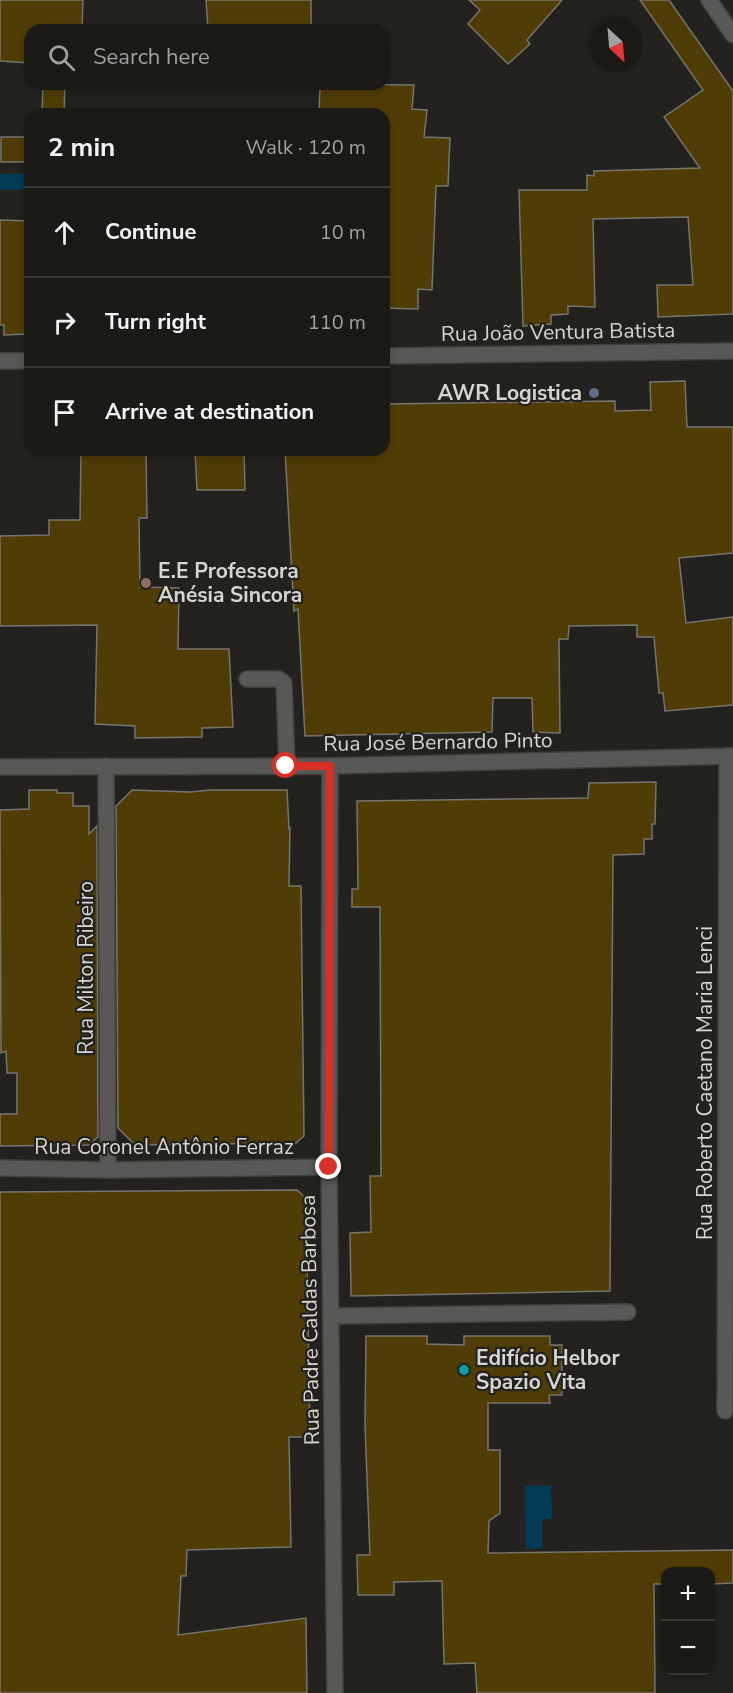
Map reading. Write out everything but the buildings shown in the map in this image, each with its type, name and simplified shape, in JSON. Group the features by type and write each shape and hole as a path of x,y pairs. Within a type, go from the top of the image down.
{"street":[{"path":"709,0 733,36"},
{"name":"Rua João Ventura Batista","path":"390,356 733,351"},
{"path":"0,362 24,361"},
{"path":"247,679 279,679 284,683 286,766"},
{"name":"Rua José Bernardo Pinto","path":"0,767 330,766 730,756"},
{"name":"Rua Roberto Caetano Maria Lenci","path":"725,1411 730,756"},
{"name":"Rua Milton Ribeiro","path":"106,766 108,1170"},
{"name":"Rua Padre Caldas Barbosa","path":"330,766 329,1167 335,1693"},
{"name":"Rua Coronel Antônio Ferraz","path":"0,1168 108,1170 329,1167"},
{"path":"331,1316 628,1312"}],"water":[{"path":"24,173 24,189 0,190 0,174"},
{"path":"551,1485 552,1519 542,1519 542,1548 526,1549 525,1486"}],"place":[{"name":"AWR Logistica","path":"594,393"},
{"name":"E.E Professora Anésia Sincora","path":"146,583"},
{"name":"Edifício Helbor Spazio Vita","path":"464,1370"}],"route":[{"path":"286,766 330,766 329,1167"}]}
